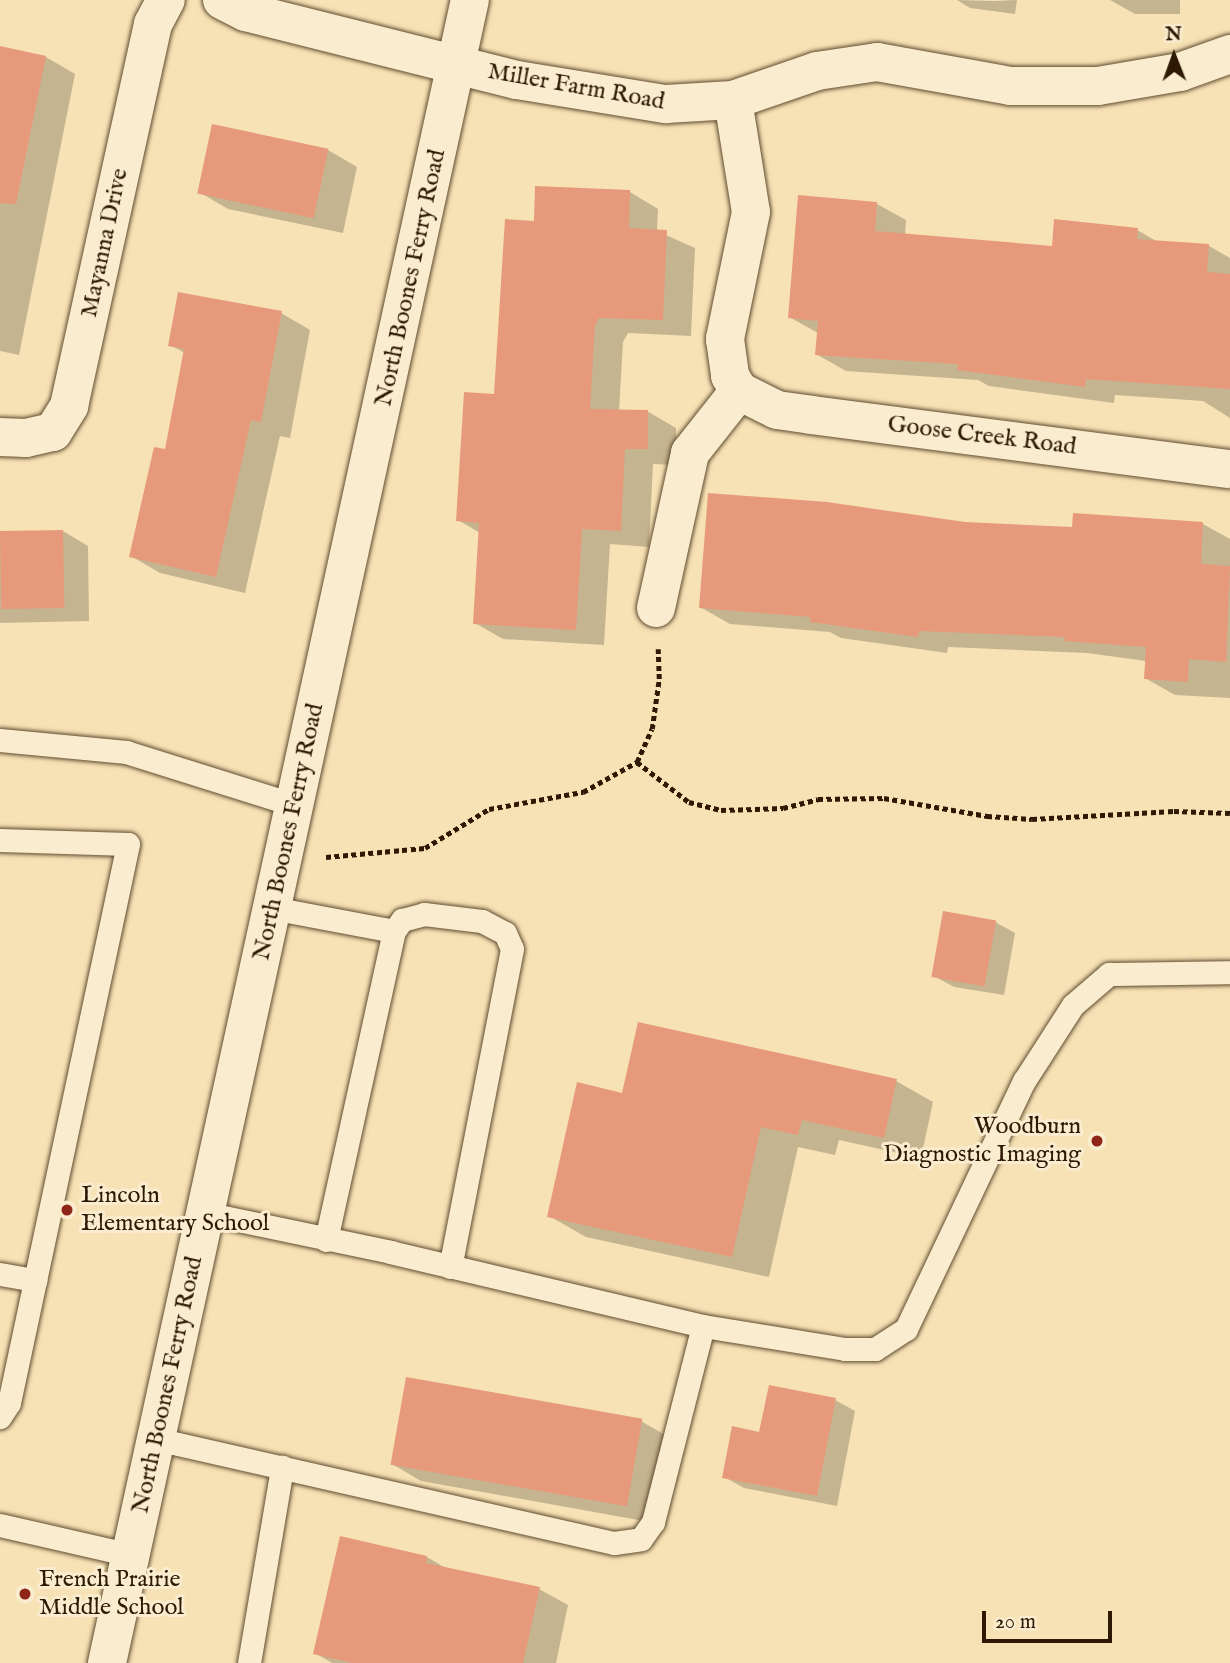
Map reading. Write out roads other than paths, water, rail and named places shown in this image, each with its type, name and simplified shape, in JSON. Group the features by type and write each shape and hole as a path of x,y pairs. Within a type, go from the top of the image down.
{"street":[{"name":"Mayanna Drive","path":"0,436 26,438 53,432 69,406 153,24 166,0"},
{"name":"Miller Farm Road","path":"222,0 246,12 457,65 638,102 733,100 817,71 877,62 1010,86 1098,86 1168,75 1230,54"},
{"name":"North Boones Ferry Road","path":"107,1663 470,0"},
{"path":"656,608 690,453 739,391 730,376 725,340 751,212 733,100"},
{"name":"Goose Creek Road","path":"739,391 777,410 1230,469"}],"lane":[{"path":"0,740 126,752 295,806"},
{"path":"0,839 128,844 9,1403 0,1417"},
{"path":"272,908 394,932"},
{"path":"326,1240 394,932 402,920 444,914 482,921 505,933 512,950 450,1267"},
{"path":"205,1213 702,1326 845,1349 875,1349 906,1329 1024,1081 1073,1005 1109,974 1230,972"},
{"path":"0,1274 35,1280"},
{"path":"156,1439 614,1543 641,1539 653,1522 702,1326"},
{"path":"249,1663 282,1467"},
{"path":"0,1525 131,1555"}],"place":[{"name":"Woodburn Diagnostic Imaging","path":"1097,1141"},
{"name":"Lincoln Elementary School","path":"67,1210"},
{"name":"French Prairie Middle School","path":"25,1594"}]}
